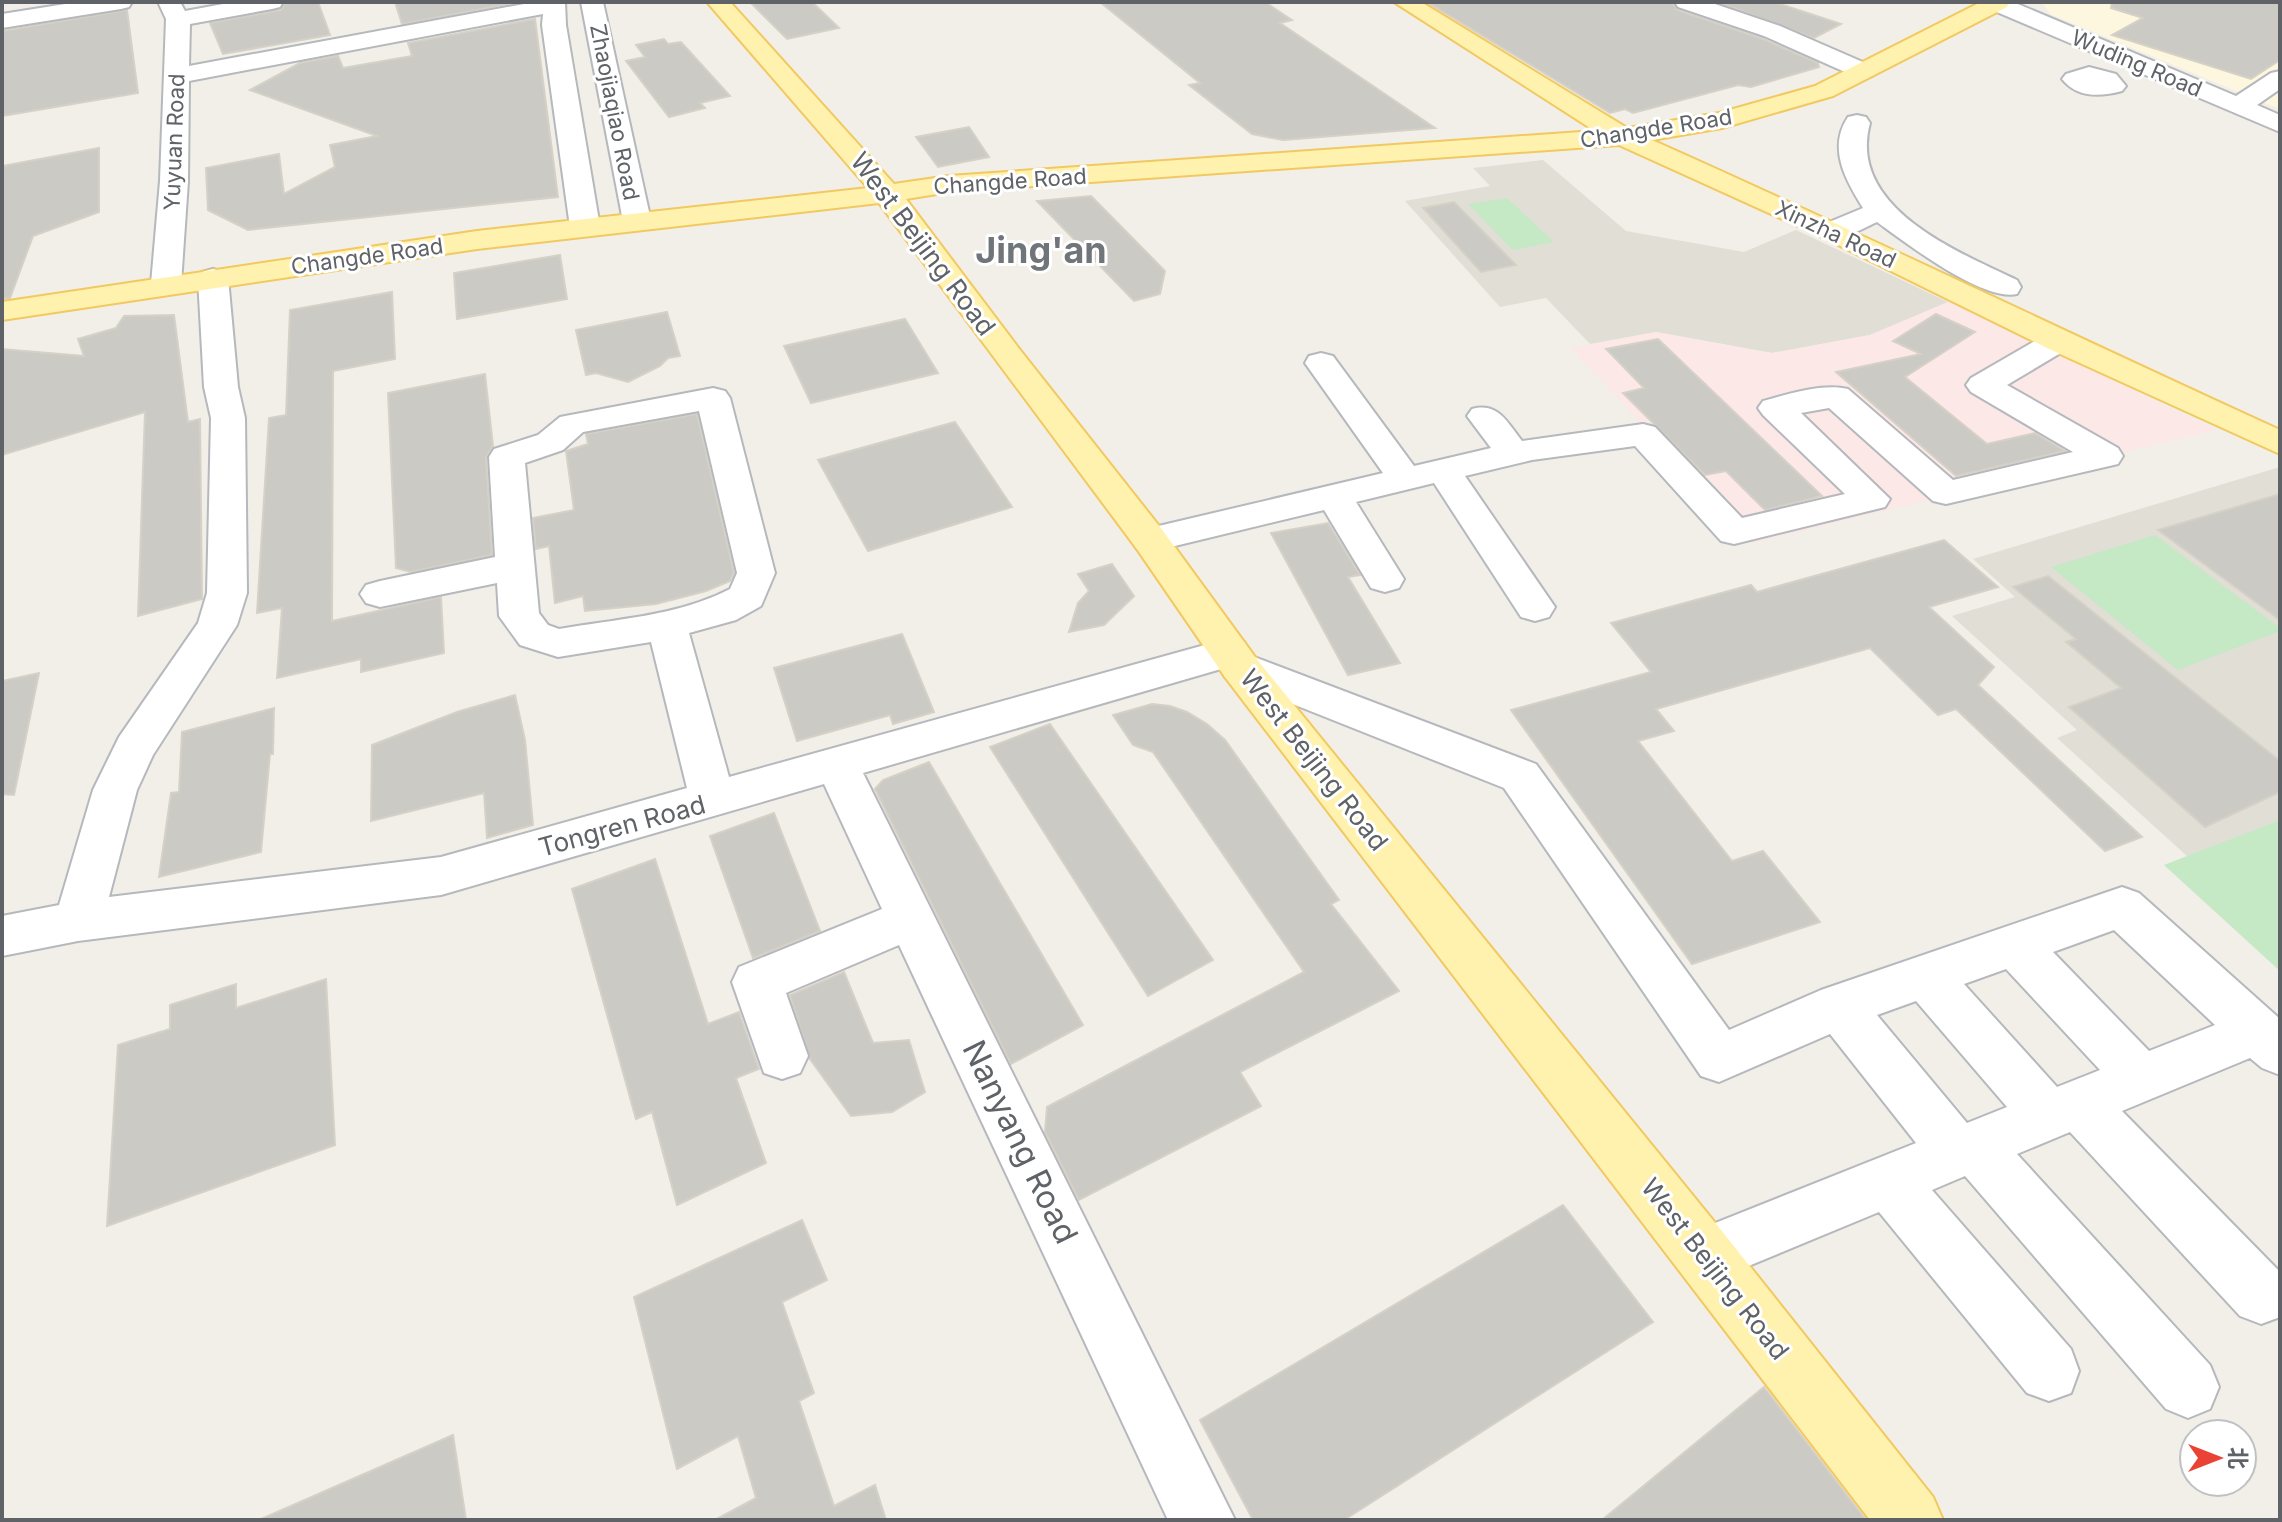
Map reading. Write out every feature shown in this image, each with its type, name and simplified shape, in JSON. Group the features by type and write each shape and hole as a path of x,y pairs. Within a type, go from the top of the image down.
{"main road":[{"name":"West Beijing Road","path":"718,2 887,193 1008,357 1150,540 1235,659 1910,1520"},
{"name":"Xinzha Road","path":"1405,2 1623,137 1832,231 2058,341 2280,443"},
{"name":"Changde Road","path":"2,311 166,284 585,227 949,184 1623,137 1722,120 1824,91 1996,2"}],"street":[{"path":"2,21 121,2"},
{"path":"173,10 272,2"},
{"name":"Zhaojiaqiao Road","path":"592,2 637,221"},
{"path":"1686,2 1772,31 1863,71"},
{"name":"Wuding Road","path":"1996,2 2280,124"},
{"name":"Yuyuan Road","path":"166,284 174,181 177,76 173,10"},
{"path":"177,76 397,40 397,54 555,19 585,227"},
{"path":"2239,106 2280,78"},
{"path":"2113,84 2157,94 2280,147"},
{"path":"1857,123 1851,141 1854,170 1880,211 1946,257 2006,287"},
{"path":"1832,231 1880,211"},
{"path":"78,921 115,790 134,749 217,625 227,593 228,418 221,387 213,278"},
{"path":"1150,540 1523,451 1643,434 1734,532 1872,499 1775,408 1836,396 1946,493 2105,456 1983,385 2058,341"},
{"path":"1321,363 1406,480"},
{"path":"713,398 711,425 756,573 747,597 722,610 667,625 558,643 534,635 519,616 515,566 507,457 546,447 562,437 572,424 713,398"},
{"path":"1484,416 1523,451"},
{"path":"1443,470 1535,607"},
{"path":"1334,496 1385,579"},
{"path":"380,594 515,566"},
{"path":"667,625 713,801"},
{"path":"1235,659 1520,776 1719,1059 1839,1006 2122,907 2269,1042"},
{"name":"Tongren Road","path":"2,936 78,921 441,876 837,765 1235,659"},
{"name":"Nanyang Road","path":"837,765 1202,1520"},
{"path":"782,1056 757,982 912,918"},
{"path":"2015,945 2141,1078"},
{"path":"1926,976 2261,1295"},
{"path":"1839,1006 1966,1149 2188,1387"},
{"path":"1705,1255 2141,1078 2269,1042"},
{"path":"1889,1181 2049,1371"}],"shaded area":[{"path":"2042,2 2280,2 2280,109 2050,14"},
{"path":"1543,160 1626,231 1744,252 1796,230 1948,302 1870,335 1772,353 1656,332 1590,344 1546,298 1500,307 1405,201 1490,186 1473,168"},
{"path":"1948,302 2216,430 1753,543 1571,348 1656,332 1772,353 1870,335"},
{"path":"2280,467 2280,820 2188,857 2057,738 2077,730 1952,616 2015,597 1973,559"}],"green space":[{"path":"1507,198 1554,242 1513,250 1468,204"},
{"path":"2155,535 2280,631 2178,670 2051,567"},
{"path":"2280,820 2280,971 2164,865"}],"building":[{"path":"286,2 318,2 330,35 223,54 210,23 281,10"},
{"path":"395,2 518,2 402,24"},
{"path":"750,2 812,2 839,28 787,39"},
{"path":"1100,2 1265,2 1292,20 1280,23 1435,128 1283,140 1252,134 1189,85 1200,83"},
{"path":"1427,2 1672,2 1677,10 1763,39 1818,63 1819,67 1751,87 1738,85 1633,113 1625,109 1610,113"},
{"path":"1718,2 1774,2 1841,24 1814,38"},
{"path":"2112,2 2280,2 2280,60 2251,79 2112,35 2143,18 2111,8"},
{"path":"127,10 138,93 2,116 2,31"},
{"path":"535,19 558,197 248,230 208,210 206,168 279,154 284,194 335,167 330,145 377,136 250,90 300,63 338,56 343,68 412,56 408,43"},
{"path":"664,39 668,44 681,42 730,96 700,103 705,108 669,117 626,61 645,57 636,45"},
{"path":"969,127 989,157 938,167 916,137"},
{"path":"99,148 99,212 33,236 10,298 2,299 2,166"},
{"path":"1091,196 1165,271 1160,294 1134,301 1037,201"},
{"path":"1454,202 1516,265 1481,272 1423,208"},
{"path":"560,255 567,299 457,319 454,273"},
{"path":"392,292 395,359 333,371 332,621 441,597 444,653 361,672 361,659 277,678 282,608 257,613 269,418 286,415 290,310"},
{"path":"667,312 680,356 668,358 660,366 628,382 596,373 586,375 576,330"},
{"path":"1936,314 1975,332 1905,377 1987,444 2035,433 2065,451 1956,476 1836,372 1921,354 1893,341"},
{"path":"174,315 188,422 200,419 202,599 138,616 145,412 2,455 2,349 84,356 78,339 116,328 124,316"},
{"path":"905,319 938,373 811,403 784,346"},
{"path":"1658,339 1822,496 1765,510 1726,471 1705,475 1623,393 1644,388 1606,349"},
{"path":"485,374 493,446 486,457 492,555 411,572 396,568 388,393"},
{"path":"697,414 734,573 730,581 706,591 656,604 585,611 583,596 555,603 549,546 536,549 533,518 574,510 566,451 588,444 586,434"},
{"path":"955,422 1012,507 868,551 818,460"},
{"path":"2280,494 2280,620 2158,530"},
{"path":"1328,523 1360,575 1348,577 1400,663 1348,675 1271,533"},
{"path":"1944,540 1998,587 1929,607 1994,667 1978,685 2142,837 2105,851 1956,709 1938,715 1870,648 1656,709 1674,731 1638,741 1732,861 1763,851 1820,922 1692,964 1511,710 1651,672 1611,623 1751,585 1757,592"},
{"path":"1112,564 1134,596 1104,625 1069,632 1078,603 1089,591 1078,574"},
{"path":"2048,576 2280,761 2280,792 2205,827 2069,707 2121,688 2066,642 2076,639 2013,587"},
{"path":"902,634 934,712 893,724 890,715 797,741 774,668"},
{"path":"39,673 14,795 2,794 2,681"},
{"path":"515,695 525,740 533,825 487,838 484,793 371,821 372,745 457,712"},
{"path":"1152,704 1187,712 1225,740 1339,900 1331,904 1399,991 1240,1072 1261,1106 1079,1200 1045,1132 1047,1107 1304,972 1153,752 1133,745 1113,715"},
{"path":"274,708 273,754 270,754 261,852 159,877 171,793 179,792 182,732"},
{"path":"1050,724 1213,960 1148,996 990,747"},
{"path":"929,762 1083,1025 1011,1064 875,789 883,780"},
{"path":"774,813 820,931 753,958 710,836"},
{"path":"655,859 708,1024 739,1012 759,1069 736,1078 766,1163 677,1205 652,1112 636,1119 572,889"},
{"path":"844,972 873,1043 909,1040 925,1092 892,1112 851,1116 810,1059 790,995"},
{"path":"326,979 335,1145 107,1226 118,1045 170,1029 170,1005 236,984 236,1008"},
{"path":"1563,1205 1653,1322 1344,1520 1253,1520 1200,1420"},
{"path":"802,1220 827,1280 782,1302 814,1393 799,1401 834,1506 875,1485 886,1520 715,1520 756,1498 738,1436 677,1469 634,1297"},
{"path":"1764,1387 1866,1520 1602,1520"},
{"path":"453,1435 466,1520 259,1520"}],"district":[{"name":"Jing'an","path":"1041,250"}]}
